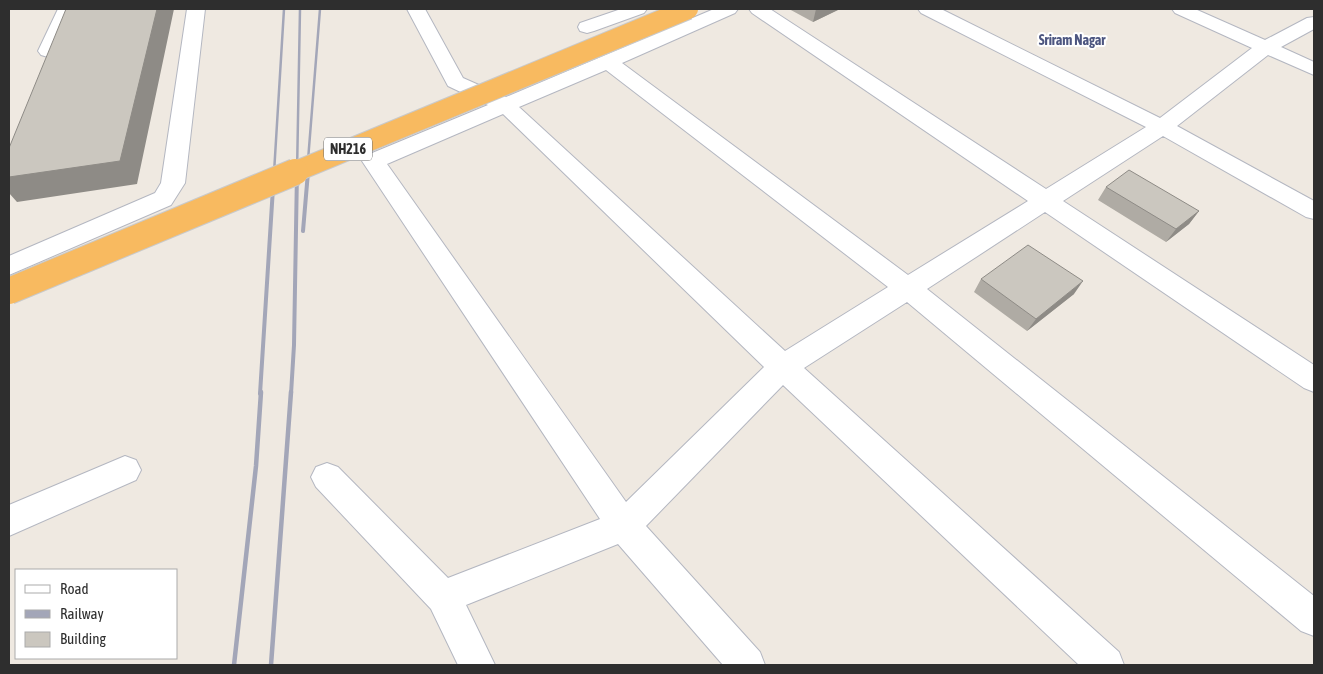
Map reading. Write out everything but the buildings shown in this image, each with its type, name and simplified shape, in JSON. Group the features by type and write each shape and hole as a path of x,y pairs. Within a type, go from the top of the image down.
{"highway":[{"name":"NH216","path":"9,291 688,9"}],"street":[{"path":"48,51 66,9"},
{"path":"9,266 162,199 173,183 196,9"},
{"path":"416,9 455,82 505,105 783,367 1106,665"},
{"path":"587,27 638,9"},
{"path":"728,9 373,161 624,526 747,665"},
{"path":"758,9 1314,380"},
{"path":"927,9 1162,127 1314,211"},
{"path":"1181,9 1314,68"},
{"path":"442,597 624,526 783,367 909,289 1162,127 1266,47 1314,22"},
{"path":"608,62 909,289 1314,618"},
{"path":"9,521 125,470"},
{"path":"327,477 442,597 477,665"}],"railway":[{"path":"274,173 284,9"},
{"path":"297,173 300,9"},
{"path":"307,173 320,9"},
{"path":"260,394 274,172"},
{"path":"291,394 294,345 297,172"},
{"path":"303,231 308,172"},
{"path":"234,665 256,466 261,392"},
{"path":"271,665 291,392"}],"district":[{"name":"Sriram Nagar","path":"1072,40"}]}
